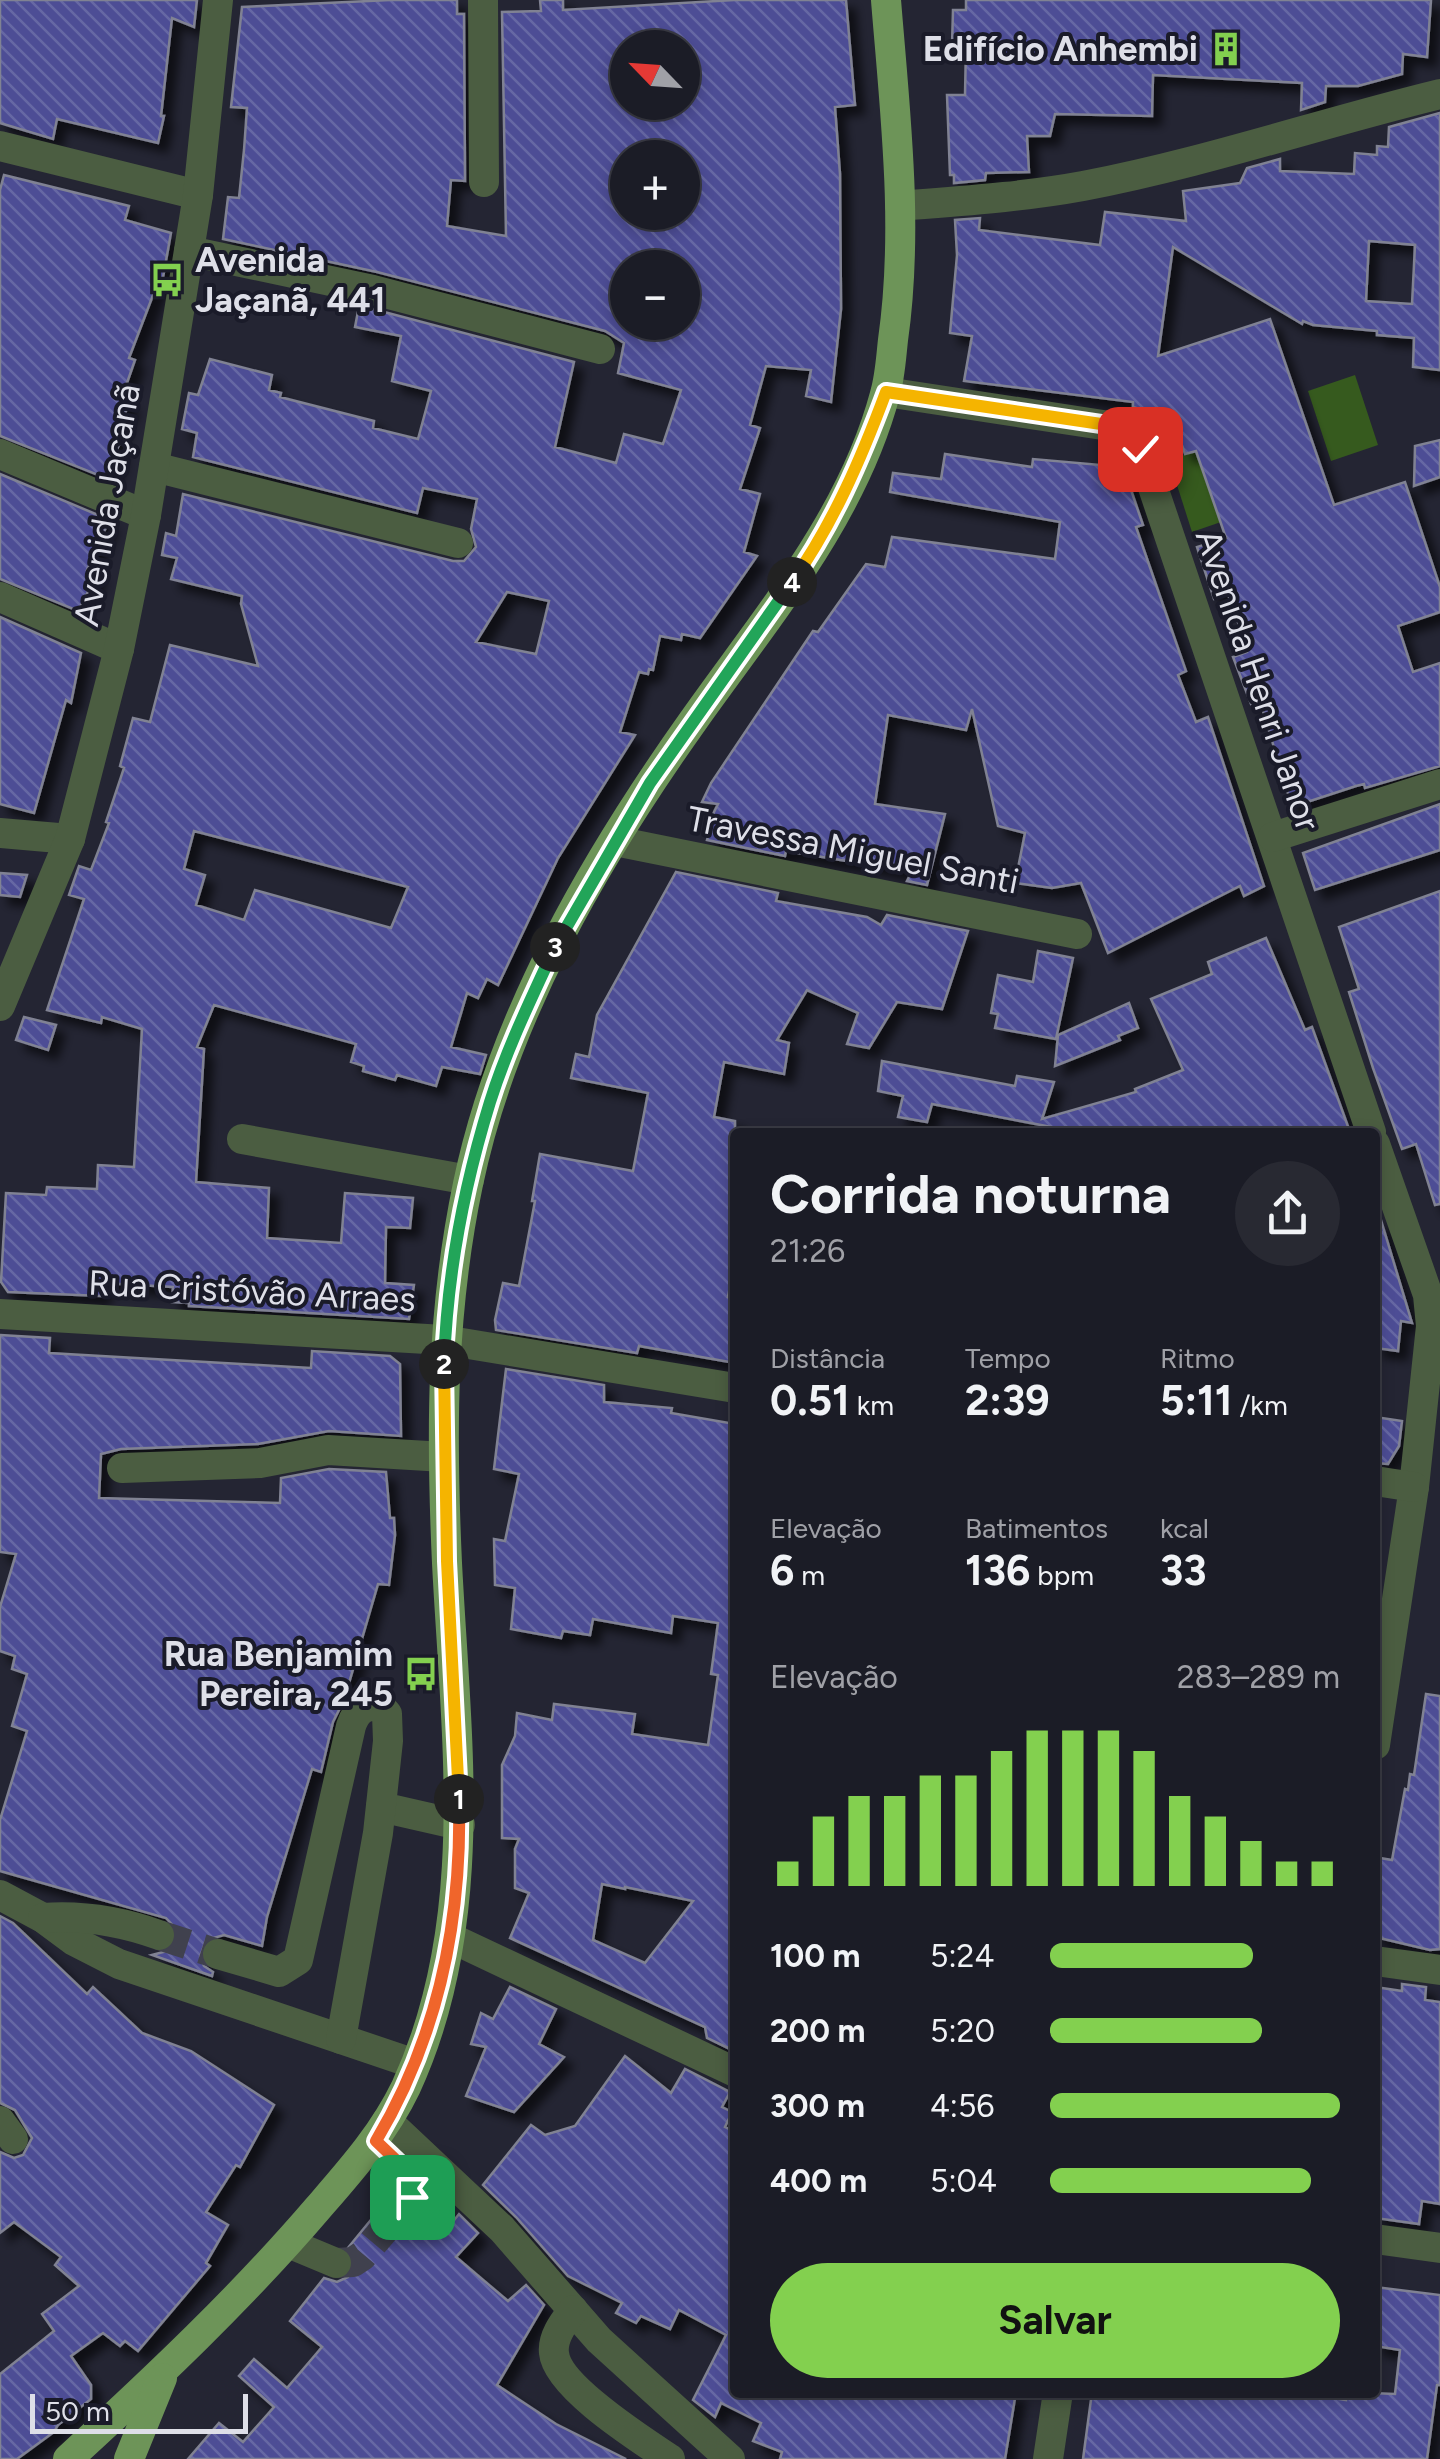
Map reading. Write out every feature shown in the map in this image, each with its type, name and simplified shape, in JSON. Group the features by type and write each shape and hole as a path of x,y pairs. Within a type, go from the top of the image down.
{"main road":[{"path":"68,2459 288,2244 381,2131 414,2064 442,1982 452,1938 460,1825 444,1457 444,1340 468,1180 490,1100 558,940 660,768 810,558 850,480 886,392 898,304 900,206 886,0"},
{"path":"129,2459 168,2365"}],"street":[{"name":"Avenida Jaçanã","path":"0,1006 70,839 119,649 146,515 198,196 218,0"},
{"path":"483,0 484,182"},
{"path":"900,206 1031,195 1085,186 1294,135 1440,94"},
{"path":"0,146 198,196"},
{"path":"189,251 373,290 600,349"},
{"name":"Avenida Henri Janor","path":"886,392 1128,428 1140,449 1370,1128"},
{"path":"0,454 146,515"},
{"path":"154,467 458,543"},
{"path":"0,597 119,649"},
{"path":"1272,837 1440,784"},
{"path":"0,833 70,839"},
{"name":"Travessa Miguel Santi","path":"615,841 1077,934"},
{"path":"242,1138 468,1180"},
{"path":"1380,1157 1434,1293 1414,1488 1380,1712"},
{"name":"Rua Cristóvão Arraes","path":"0,1314 444,1340 730,1387"},
{"path":"122,1468 260,1463 328,1450 444,1457"},
{"path":"1380,1483 1414,1488"},
{"path":"218,1954 279,1972 298,1960 354,1717 366,1706 387,1714 382,1807 341,2039"},
{"path":"382,1807 460,1825"},
{"path":"0,1895 42,1918 74,1942 119,1964 414,2064"},
{"path":"42,1918 81,1915 158,1935"},
{"path":"452,1938 730,2070"},
{"path":"1380,1962 1440,1970"},
{"path":"381,2131 422,2182 502,2229 600,2340 730,2459"},
{"path":"1380,2240 1440,2248"},
{"path":"288,2244 336,2263"},
{"path":"573,2310 558,2332 553,2349 556,2363 614,2421 670,2459"},
{"path":"1048,2459 1057,2398"}],"green space":[{"path":"1355,375 1378,445 1331,461 1308,391"},
{"path":"1196,451 1221,522 1192,532 1169,460"}],"building":[{"path":"0,0 197,0 194,27 172,18 158,143 57,119 53,139 0,123"},
{"path":"457,0 457,14 464,14 465,181 451,180 447,226 506,236 502,12 541,11 540,0 563,0 563,10 734,0 846,0 855,105 835,107 840,174 841,309 831,402 806,396 811,370 766,366 750,425 760,428 740,489 760,494 744,552 757,556 700,638 682,634 681,640 660,636 653,670 649,669 648,674 639,672 620,732 635,735 558,858 498,985 487,979 478,998 467,993 451,1047 486,1055 480,1074 442,1067 436,1086 397,1075 395,1080 363,1071 364,1066 351,1062 356,1044 214,1005 197,1047 204,1049 196,1182 269,1188 267,1238 341,1243 345,1193 413,1198 410,1228 386,1227 385,1283 414,1285 409,1319 189,1306 172,1302 173,1287 102,1283 101,1296 8,1292 1,1282 6,1193 46,1195 47,1187 97,1189 98,1165 134,1167 142,1029 102,1017 101,1023 47,1010 84,899 69,895 79,866 91,870 109,823 106,822 124,768 120,766 133,718 150,722 170,645 258,666 242,596 171,579 177,558 162,555 166,533 176,536 183,494 453,561 464,561 476,547 471,529 477,499 423,488 417,513 193,457 197,433 182,429 189,393 198,395 210,359 272,375 269,390 281,393 280,397 374,421 373,428 418,439 431,391 392,381 401,336 355,327 359,306 574,362 555,447 616,463 624,434 663,444 681,390 618,373 624,343 619,340 700,340 700,250 610,250 610,334 377,272 223,239 228,197 239,198 247,108 231,107 242,7","holes":["507,592 549,601 536,654 476,642","194,831 408,887 391,928 255,890 244,920 196,905 205,875 184,869"]},
{"path":"966,0 1431,0 1427,57 1403,54 1402,74 1358,86 1326,86 1325,102 1301,110 1302,83 1153,75 1152,116 1055,114 1050,136 1027,136 1029,172 986,173 985,180 954,183 954,175 950,175 947,95 965,95 966,46 952,46 953,10 966,10"},
{"path":"1440,113 1440,370 1413,367 1414,338 1303,321 1302,324 1173,247 1158,356 1270,319 1334,505 1405,482 1440,587 1440,612 1398,626 1413,672 1440,663 1440,766 1365,788 1364,784 1356,786 1292,807 1260,701 1251,704 1233,657 1247,652 1228,594 1214,599 1197,547 1226,538 1196,451 1185,454 1173,420 1133,407 1133,402 964,381 972,336 950,333 957,255 955,220 980,218 979,230 1100,245 1105,212 1186,221 1183,191 1240,183 1247,168 1280,159 1280,171 1354,174 1355,153 1377,155 1377,146 1388,147 1389,127","holes":["1369,241 1415,245 1412,304 1366,301"]},
{"path":"4,175 129,206 125,220 171,233 162,283 158,282 129,358 135,360 121,400 129,403 114,443 119,445 114,456 117,458 108,479 0,436 0,190"},
{"path":"1440,440 1440,477 1414,486 1415,446"},
{"path":"1108,445 1116,446 1143,525 1136,527 1186,671 1178,675 1196,722 1208,717 1264,886 1244,896 1240,886 1108,953 1081,883 1052,888 1015,883 1025,833 998,826 972,709 966,730 888,715 875,804 945,814 927,885 907,881 911,873 883,867 786,851 785,856 707,840 712,823 709,822 718,804 702,802 711,783 813,631 818,632 866,564 885,567 892,537 1055,559 1060,522 890,492 893,473 941,479 945,454 1032,467 1033,459 1100,465"},
{"path":"0,474 103,517 101,520 108,523 87,570 97,574 78,611 0,579"},
{"path":"0,617 81,653 71,703 66,700 34,813 0,804"},
{"path":"1440,804 1440,850 1315,890 1303,853"},
{"path":"676,872 778,893 776,901 867,917 881,925 887,915 968,931 942,1009 897,1002 869,1048 847,1044 858,1013 807,990 777,1040 789,1043 784,1074 724,1062 714,1117 735,1121 735,1128 730,1128 730,1362 639,1346 637,1353 496,1330 503,1283 519,1286 540,1154 633,1171 648,1093 571,1078 576,1054 589,1057 597,1015"},
{"path":"0,873 27,875 20,897 0,895"},
{"path":"1440,891 1440,1204 1435,1205 1416,1144 1402,1149 1373,1068 1349,992 1359,989 1339,927"},
{"path":"1266,938 1305,1030 1312,1027 1349,1128 1056,1128 932,1104 927,1122 898,1117 903,1096 878,1091 882,1061 1015,1086 1017,1076 1054,1082 1042,1119 1136,1092 1135,1089 1183,1070 1151,999 1212,974 1208,962"},
{"path":"1038,951 1073,958 1056,1039 995,1028 998,1014 991,1013 998,975 1033,982"},
{"path":"1129,1003 1138,1028 1118,1036 1120,1040 1055,1066 1058,1035"},
{"path":"24,1017 56,1025 48,1050 16,1040"},
{"path":"1380,1220 1412,1323 1401,1321 1398,1351 1380,1349"},
{"path":"0,1335 50,1338 49,1353 311,1368 312,1351 390,1356 400,1364 401,1436 329,1431 258,1444 121,1449 101,1454 99,1498 280,1503 281,1478 329,1469 386,1472 395,1535 389,1585 378,1584 344,1700 333,1722 321,1772 312,1769 267,1917 262,1946 224,1935 206,1940 200,1957 212,1976 152,1955 171,1950 176,1942 177,1930 166,1918 0,1871 0,1820 27,1731 12,1726 27,1674 12,1669 15,1656 0,1651 0,1607 16,1554 0,1552"},
{"path":"506,1369 604,1385 604,1402 672,1408 671,1413 730,1423 730,2049 707,2038 705,2027 510,1938 529,1893 515,1888 515,1849 519,1839 502,1838 502,1765 515,1736 517,1713 552,1720 554,1704 635,1714 632,1734 708,1745 718,1675 711,1674 718,1623 673,1616 671,1633 593,1619 590,1635 563,1631 561,1638 511,1629 515,1588 495,1585 494,1539 505,1541 519,1474 494,1469","holes":["602,1884 693,1901 645,1963 593,1940"]},
{"path":"1380,1418 1402,1421 1399,1446 1388,1464 1380,1463"},
{"path":"1426,1694 1440,1696 1440,1949 1380,1938 1380,1858 1392,1860 1405,1789 1408,1790 1410,1774 1414,1775"},
{"path":"0,1916 13,1923 87,1994 93,1987 142,2033 191,2051 274,2105 240,2167 236,2165 206,2212 228,2225 206,2263 210,2266 138,2351 125,2341 120,2346 103,2333 71,2356 91,2385 91,2399 17,2459 0,2459 0,2374 54,2331 42,2314 79,2286 55,2265 61,2257 14,2222 0,2233 0,2152 14,2158 23,2155 32,2138 15,2110 0,2103"},
{"path":"1402,1984 1426,1987 1425,2000 1440,2002 1440,2204 1422,2201 1419,2224 1380,2219 1380,1988 1402,1991"},
{"path":"510,1987 556,2009 539,2044 564,2057 514,2112 466,2096 486,2047 471,2044 481,2013 493,2019"},
{"path":"625,2056 671,2093 685,2069 730,2092 722,2107 730,2111 725,2127 730,2130 730,2398 1015,2398 1005,2459 780,2459 782,2452 753,2441 761,2423 721,2403 715,2417 693,2400 726,2335 679,2310 670,2329 641,2316 636,2323 616,2313 622,2303 568,2276 483,2185 531,2125 545,2135 575,2126"},
{"path":"397,2188 447,2229 459,2214 478,2233 456,2257 508,2301 526,2285 544,2305 497,2385 556,2424 626,2459 188,2459 219,2423 243,2442 274,2407 239,2376 254,2359 287,2388 322,2347 290,2321 324,2278 337,2282 348,2277 355,2262 347,2249"},
{"path":"1380,2288 1440,2295 1440,2385 1427,2459 1083,2459 1091,2398 1380,2398 1380,2393 1395,2394 1400,2350 1380,2347"}],"tunnel":[{"path":"159,1935 218,1954"},
{"path":"336,2263 353,2262 362,2256 412,2197"}],"place":[{"name":"Edifício Anhembi","path":"1226,49"},
{"name":"Avenida Jaçanã, 441","path":"167,280"},
{"name":"Rua Benjamim Pereira, 245","path":"421,1674"}],"route":[{"path":"412,2197 421,2184 376,2141 407,2085 442,1982 452,1938 460,1825 447,1561 444,1340 468,1180 490,1100 520,1024 558,940 650,783 810,558 865,449 886,392 1128,428 1140,449"}]}
